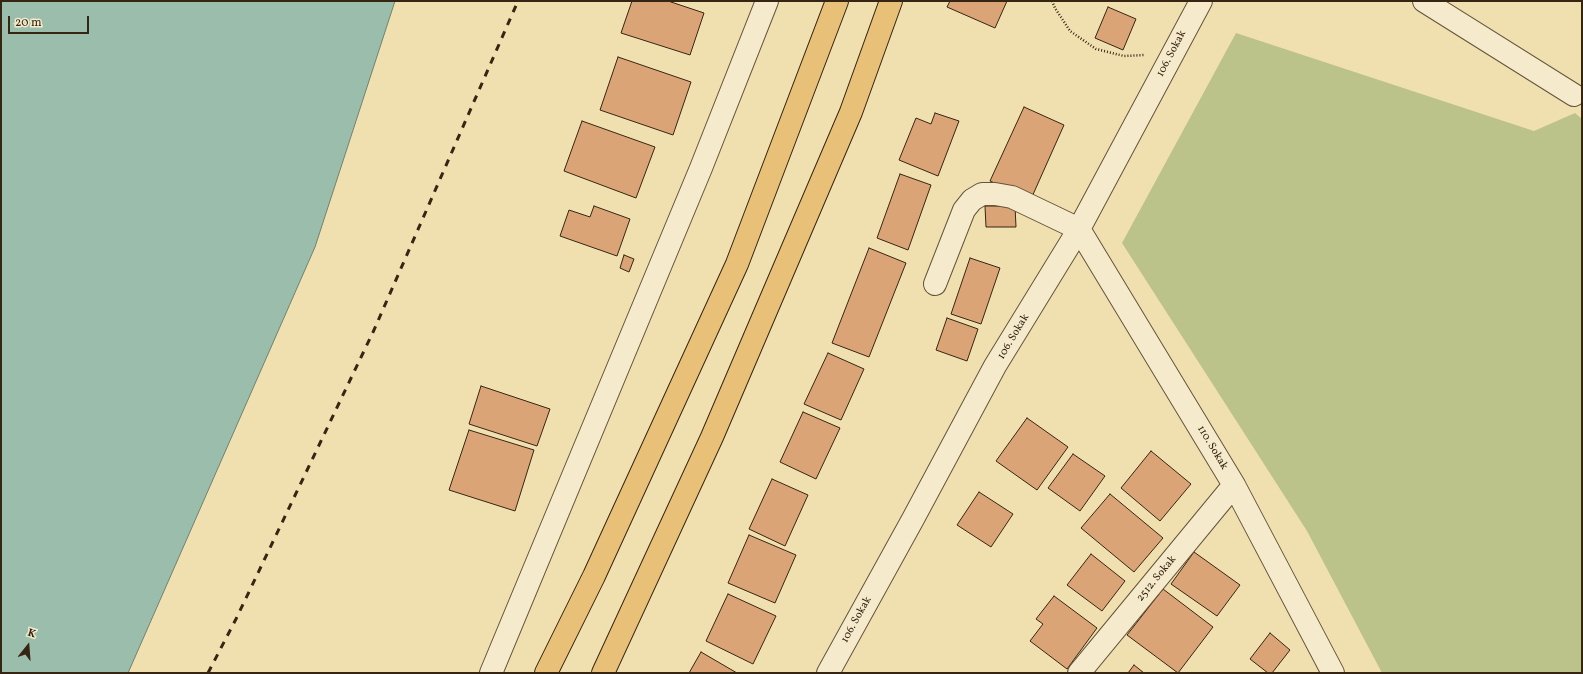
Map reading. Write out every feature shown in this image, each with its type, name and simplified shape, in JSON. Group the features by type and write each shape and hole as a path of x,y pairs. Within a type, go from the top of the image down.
{"highway":[{"path":"546,673 594,576 737,264 837,1"},
{"path":"603,673 712,438 851,112 890,1"}],"street":[{"path":"491,673 695,182 767,1"},
{"name":"106. Sokak","path":"828,673 914,519 996,366 1079,229 1200,1"},
{"path":"1424,1 1574,95"},
{"path":"935,284 964,210 972,200 982,194 995,194 1012,197 1079,229"},
{"name":"110. Sokak","path":"1079,229 1234,485 1333,673"},
{"name":"2512. Sokak","path":"1080,673 1234,485"}],"path":[{"path":"1052,1 1070,31 1096,49 1124,56 1145,55 1174,49"}],"green space":[{"path":"1236,33 1534,131 1575,113 1582,119 1582,673 1382,673 1307,531 1122,243"}],"shaded area":[{"path":"1,1 395,1 315,247 128,673 1,673"}],"building":[{"path":"632,1 668,1 704,13 690,55 621,33"},
{"path":"950,1 1007,1 995,28 947,7"},
{"path":"1108,7 1136,19 1123,50 1095,38"},
{"path":"618,57 691,82 673,135 600,110"},
{"path":"1024,107 1064,125 1031,199 990,181"},
{"path":"935,113 959,121 938,176 899,160 916,118 931,124"},
{"path":"582,121 655,147 636,198 564,171"},
{"path":"900,174 931,185 908,250 877,238"},
{"path":"594,206 630,219 617,256 560,236 569,210 590,217"},
{"path":"985,206 1015,206 1016,227 986,227"},
{"path":"869,248 906,263 869,357 832,343"},
{"path":"624,255 634,259 629,272 620,268"},
{"path":"970,258 1000,268 981,324 951,314"},
{"path":"947,318 978,329 967,361 936,350"},
{"path":"828,353 864,369 841,420 804,404"},
{"path":"481,386 550,409 537,446 469,424"},
{"path":"803,412 840,428 816,479 780,462"},
{"path":"1027,418 1068,447 1037,490 996,461"},
{"path":"469,430 534,450 515,511 449,490"},
{"path":"1151,451 1191,484 1160,521 1121,488"},
{"path":"1073,454 1105,476 1080,511 1048,488"},
{"path":"772,479 808,495 785,546 749,529"},
{"path":"979,492 1013,514 991,547 957,525"},
{"path":"1110,494 1163,538 1134,572 1081,528"},
{"path":"749,535 796,555 775,603 728,583"},
{"path":"1194,552 1240,585 1217,616 1171,584"},
{"path":"1091,554 1125,581 1102,611 1067,585"},
{"path":"1163,589 1213,627 1178,673 1127,635"},
{"path":"728,594 776,616 753,664 706,641"},
{"path":"1054,596 1097,628 1067,669 1030,641 1043,624 1036,619"},
{"path":"1270,633 1290,650 1272,673 1268,673 1250,659"},
{"path":"701,652 737,673 689,673"},
{"path":"1134,665 1144,673 1128,673"}],"railway":[{"path":"208,673 236,619 374,330 518,1"}]}
